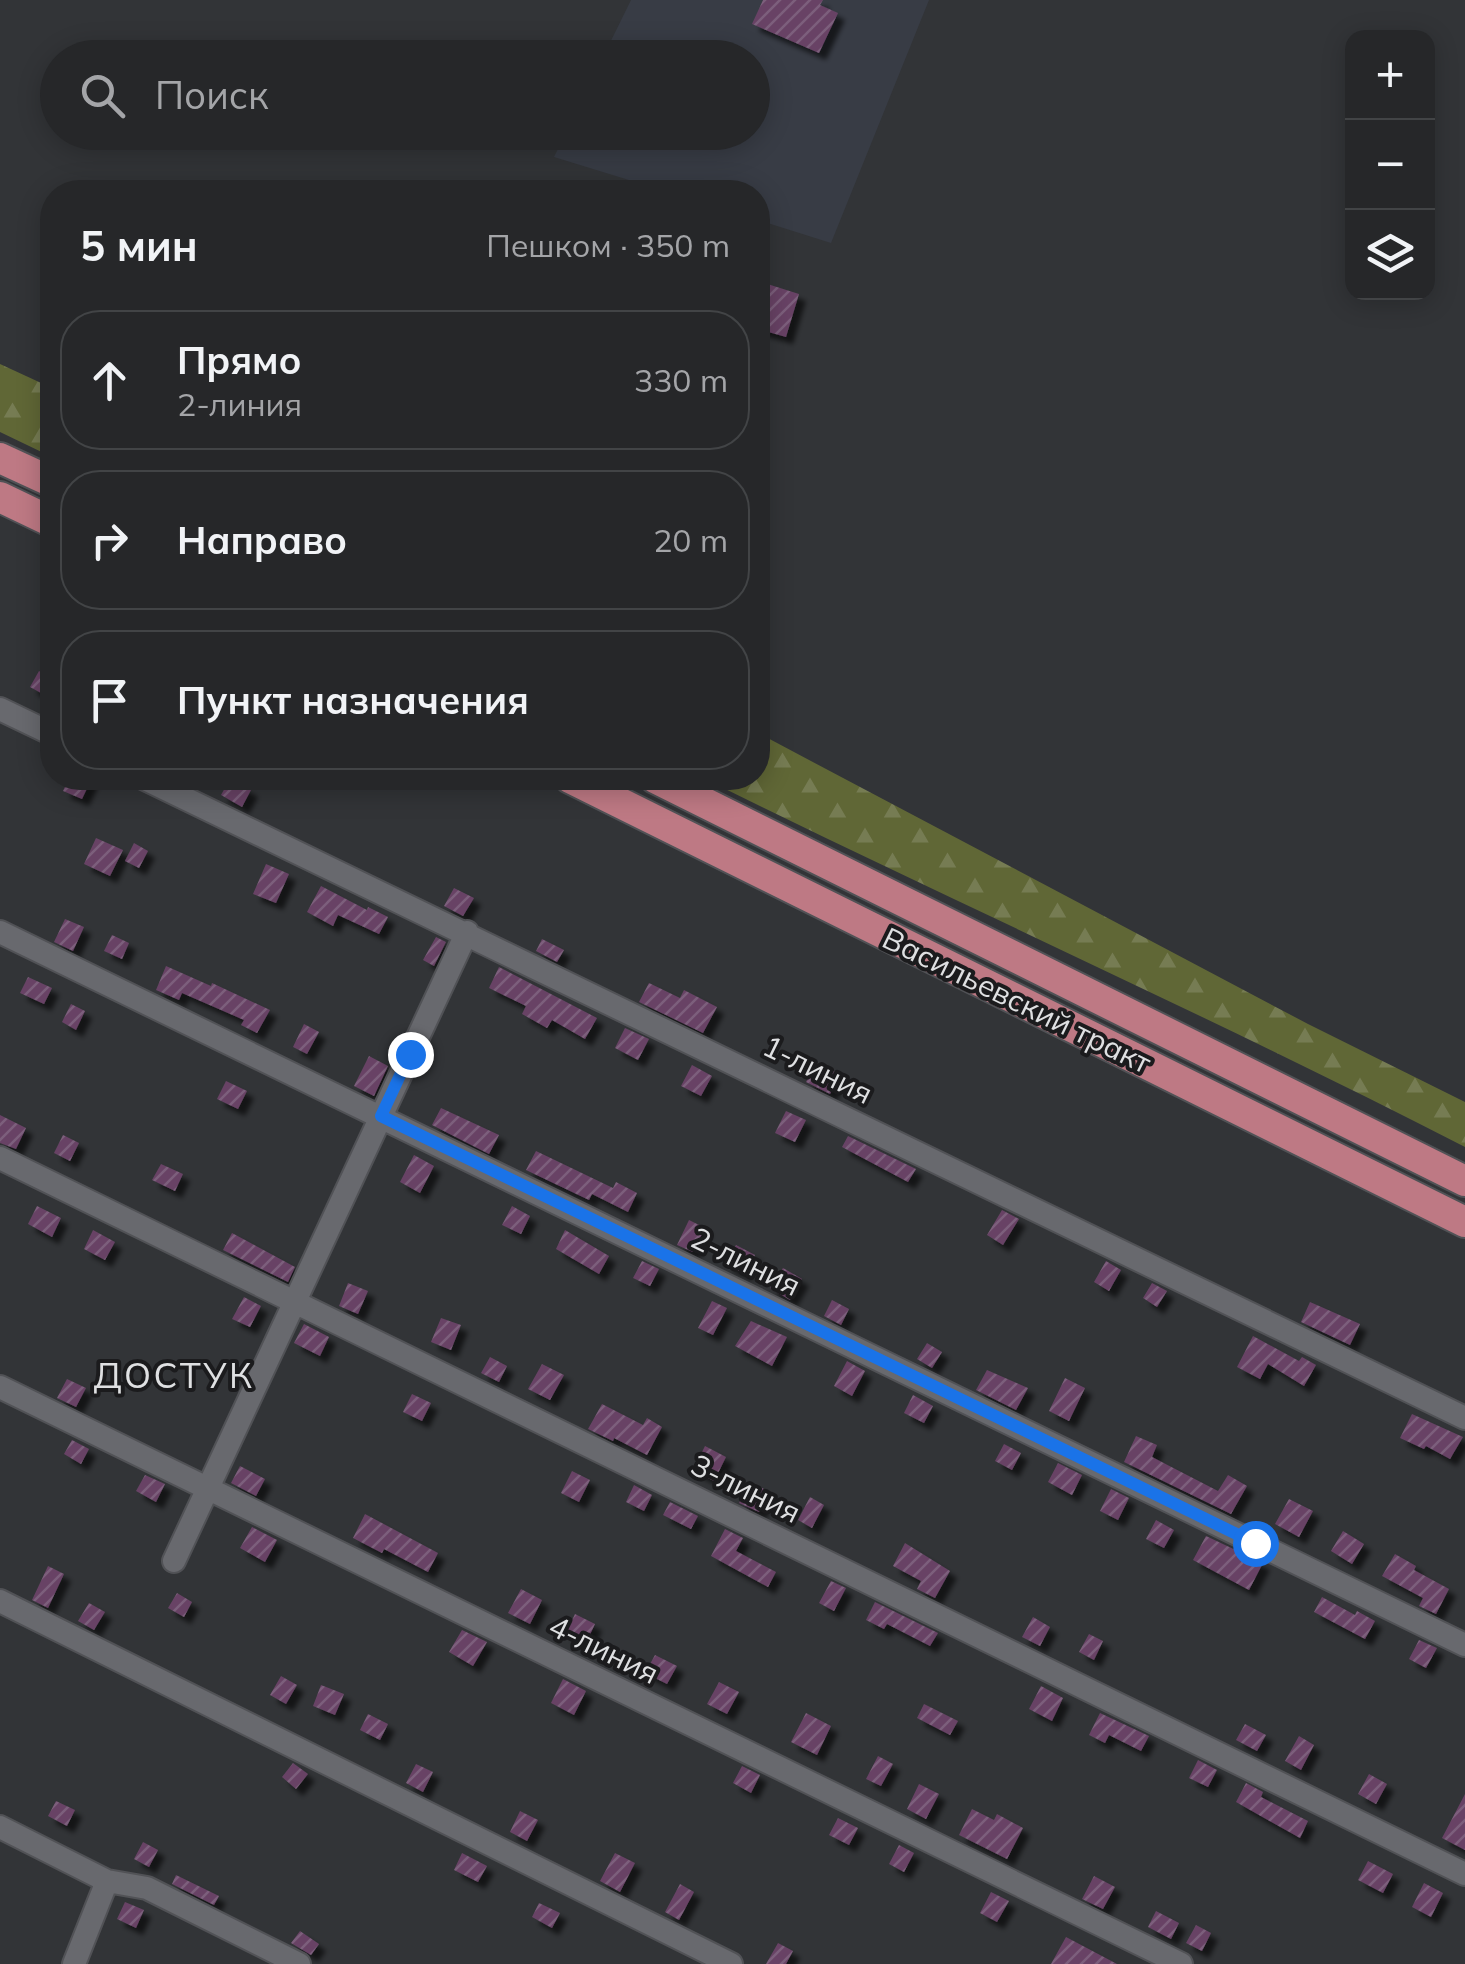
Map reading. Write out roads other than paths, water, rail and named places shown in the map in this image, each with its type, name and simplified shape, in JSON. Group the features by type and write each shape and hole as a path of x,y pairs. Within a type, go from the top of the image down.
{"main road":[{"path":"0,458 40,476"},
{"path":"0,497 40,516"},
{"name":"Васильевский тракт","path":"594,790 1465,1222"},
{"name":"Васильевский тракт","path":"678,790 1465,1181"}],"street":[{"path":"0,709 40,728"},
{"name":"1-линия","path":"168,790 1465,1418"},
{"name":"2-линия","path":"0,932 1465,1645"},
{"path":"174,1561 467,932"},
{"name":"3-линия","path":"0,1158 1465,1874"},
{"name":"4-линия","path":"0,1387 1181,1964"},
{"path":"0,1600 732,1964"},
{"path":"0,1827 108,1881 147,1888 299,1964"},
{"path":"74,1964 108,1881"}],"district":[{"name":"ДОСТУК","path":"174,1375"}]}
